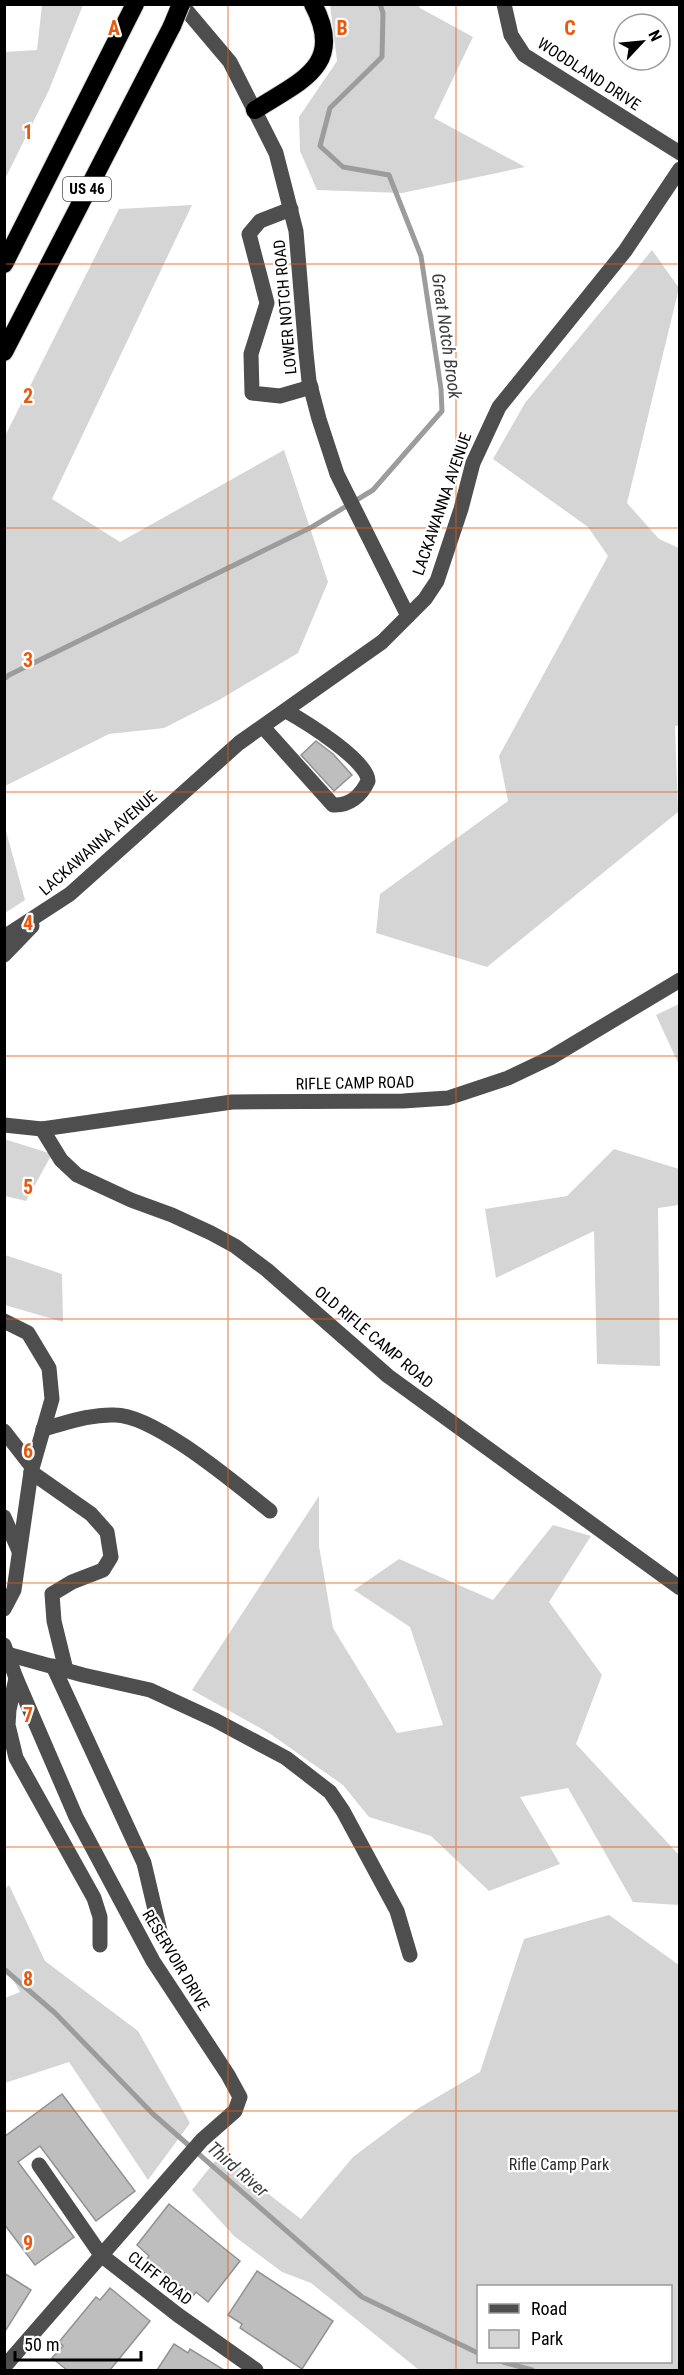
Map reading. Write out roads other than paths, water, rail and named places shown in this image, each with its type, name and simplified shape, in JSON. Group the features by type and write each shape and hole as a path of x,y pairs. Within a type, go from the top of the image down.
{"highway":[{"name":"US 46","path":"4,264 135,4"},
{"name":"US 46","path":"4,352 172,26 181,4"},
{"path":"255,110 306,77 322,57 325,35 313,4"}],"street":[{"name":"LOWER NOTCH ROAD","path":"181,4 230,62 276,153 296,231 311,387 337,474 408,616"},
{"name":"WOODLAND DRIVE","path":"504,4 511,35 524,55 680,153"},
{"name":"LACKAWANNA AVENUE","path":"4,937 70,894 215,764 382,642 425,599 437,581 461,509 473,463 499,407 625,251 680,169"},
{"path":"291,210 260,221 249,234 267,303 251,354 252,393 280,396 311,387"},
{"path":"263,727 333,805 343,805 359,795 369,781 366,771 322,732 286,711"},
{"name":"LACKAWANNA AVENUE","path":"4,955 44,913"},
{"name":"RIFLE CAMP ROAD","path":"4,1125 42,1129 231,1102 404,1101 448,1098 508,1078 550,1058 680,980"},
{"name":"OLD RIFLE CAMP ROAD","path":"42,1129 61,1160 77,1175 131,1200 172,1215 235,1246 267,1270 398,1383 680,1588"},
{"path":"4,1321 28,1333 50,1368 52,1399 31,1470 14,1590 4,1609"},
{"path":"43,1429 99,1416 128,1416 184,1446 270,1511"},
{"path":"4,1431 31,1470 91,1514 107,1532 111,1557 104,1570 72,1582 52,1594 59,1668 144,1863 160,1931"},
{"path":"4,1517 19,1552"},
{"path":"6,1649 59,1668 150,1690 286,1758 330,1792 343,1811 397,1911 410,1955"},
{"name":"RESERVOIR DRIVE","path":"6,1649 16,1678 76,1817 159,1971 228,2075 240,2097 235,2111 202,2140 101,2255"},
{"path":"16,1678 9,1710 11,1740 16,1758 55,1824 94,1898 100,1917 100,1945"},
{"name":"CLIFF ROAD","path":"39,2165 101,2255 178,2315 256,2370"},
{"path":"4,2367 10,2351 101,2255"}],"waterway":[{"name":"Great Notch Brook","path":"4,679 312,527 373,490 442,411 441,389 421,256 389,175 343,167 320,146 330,108 382,57 383,13 380,4"},
{"name":"Third River","path":"4,1969 55,2013 153,2114 362,2297 477,2353"},
{"name":"Third River","path":"507,2363 532,2370"}],"park label":[{"name":"Rifle Camp Park","path":"559,2164"}]}
